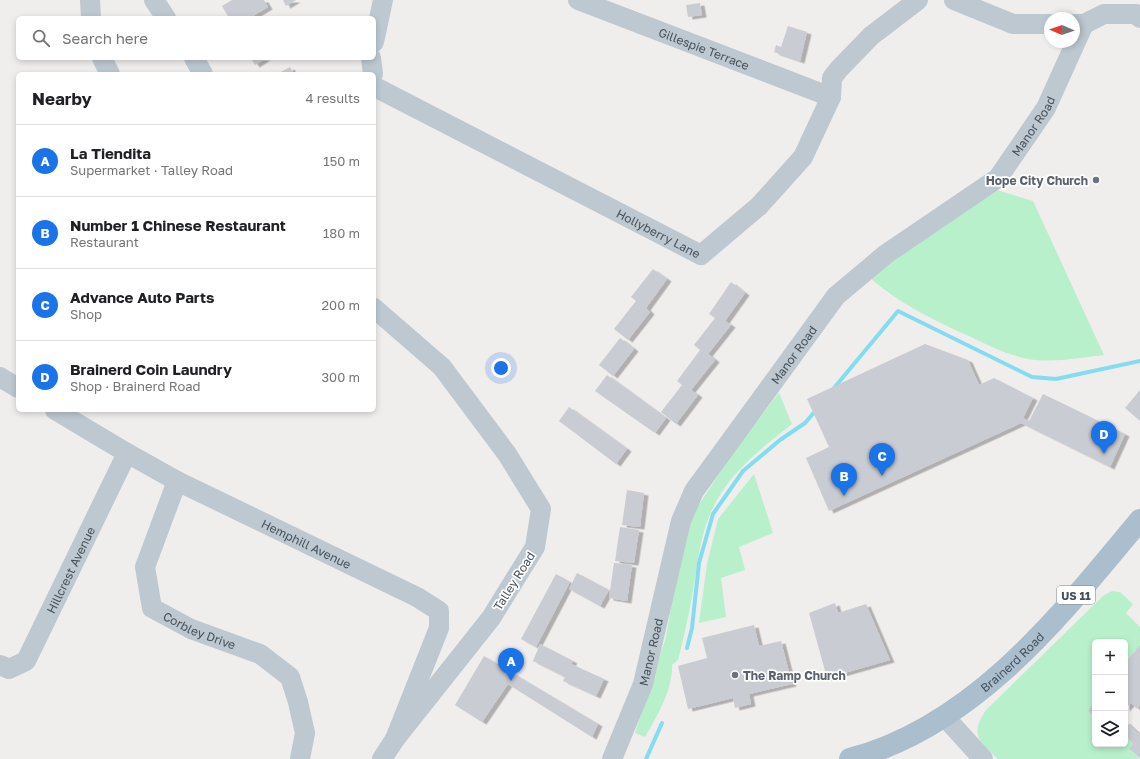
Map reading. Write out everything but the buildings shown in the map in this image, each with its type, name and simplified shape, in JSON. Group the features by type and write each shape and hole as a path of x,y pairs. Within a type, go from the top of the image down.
{"main road":[{"name":"Brainerd Road","path":"850,759 889,747 927,728 979,692 1022,653 1082,589 1140,520"}],"street":[{"path":"90,0 91,16"},
{"path":"154,0 165,16"},
{"path":"376,33 383,0"},
{"name":"Gillespie Terrace","path":"578,0 831,97"},
{"name":"Hollyberry Lane","path":"376,83 701,255 759,206 803,157 831,97 832,78 839,69 871,36 918,0"},
{"path":"954,0 1013,24 1044,24"},
{"path":"1080,24 1104,14 1136,14 1140,18"},
{"name":"Manor Road","path":"612,759 643,684 682,521 694,491 836,296 886,254 998,178 1046,108 1070,48"},
{"path":"103,60 109,72"},
{"path":"195,60 202,72"},
{"path":"371,60 373,72"},
{"name":"Talley Road","path":"376,310 442,367 507,454 542,509 535,547 491,618 395,739 382,759"},
{"path":"0,377 16,387"},
{"name":"Hemphill Avenue","path":"58,412 177,481 418,597 439,611 439,628 395,739"},
{"name":"Hillcrest Avenue","path":"0,665 9,669 26,661 127,453"},
{"name":"Corbley Drive","path":"177,481 146,567 152,608 191,629 260,654 290,677 298,702 305,733 300,759"},
{"path":"944,716 983,759"}],"green space":[{"path":"993,189 1033,201 1104,355 1066,360 1037,360 1013,355 985,344 917,311 892,295 869,277"},
{"path":"779,393 792,424 756,453 745,464 725,487 717,500 710,514 704,532 684,634 678,660 672,665 672,674 667,693 659,712 645,737 635,733 666,637 676,578 689,520 738,445"},
{"path":"754,474 773,533 739,547 745,570 721,578 726,617 699,623 707,564 718,519"},
{"path":"1112,591 1120,592 1133,604 1126,613 1140,627 1140,645 1128,659 1128,639 1092,639 1092,706 1088,711 1092,714 1092,747 1128,747 1128,738 1133,744 1129,749 1140,759 998,759 985,747 978,737 978,725 986,710 1104,595"}],"waterway":[{"path":"834,388 898,311 1032,377 1056,379 1140,361"},
{"path":"687,648 692,628 699,563 713,514 743,471 780,440 805,423 817,409"},
{"path":"646,759 662,723"}],"place":[{"name":"Hope City Church","path":"1096,180"},
{"name":"Brainerd Coin Laundry","path":"1104,454"},
{"name":"Advance Auto Parts","path":"882,476"},
{"name":"Number 1 Chinese Restaurant","path":"844,496"},
{"name":"The Ramp Church","path":"735,675"},
{"name":"La Tiendita","path":"511,681"}]}
